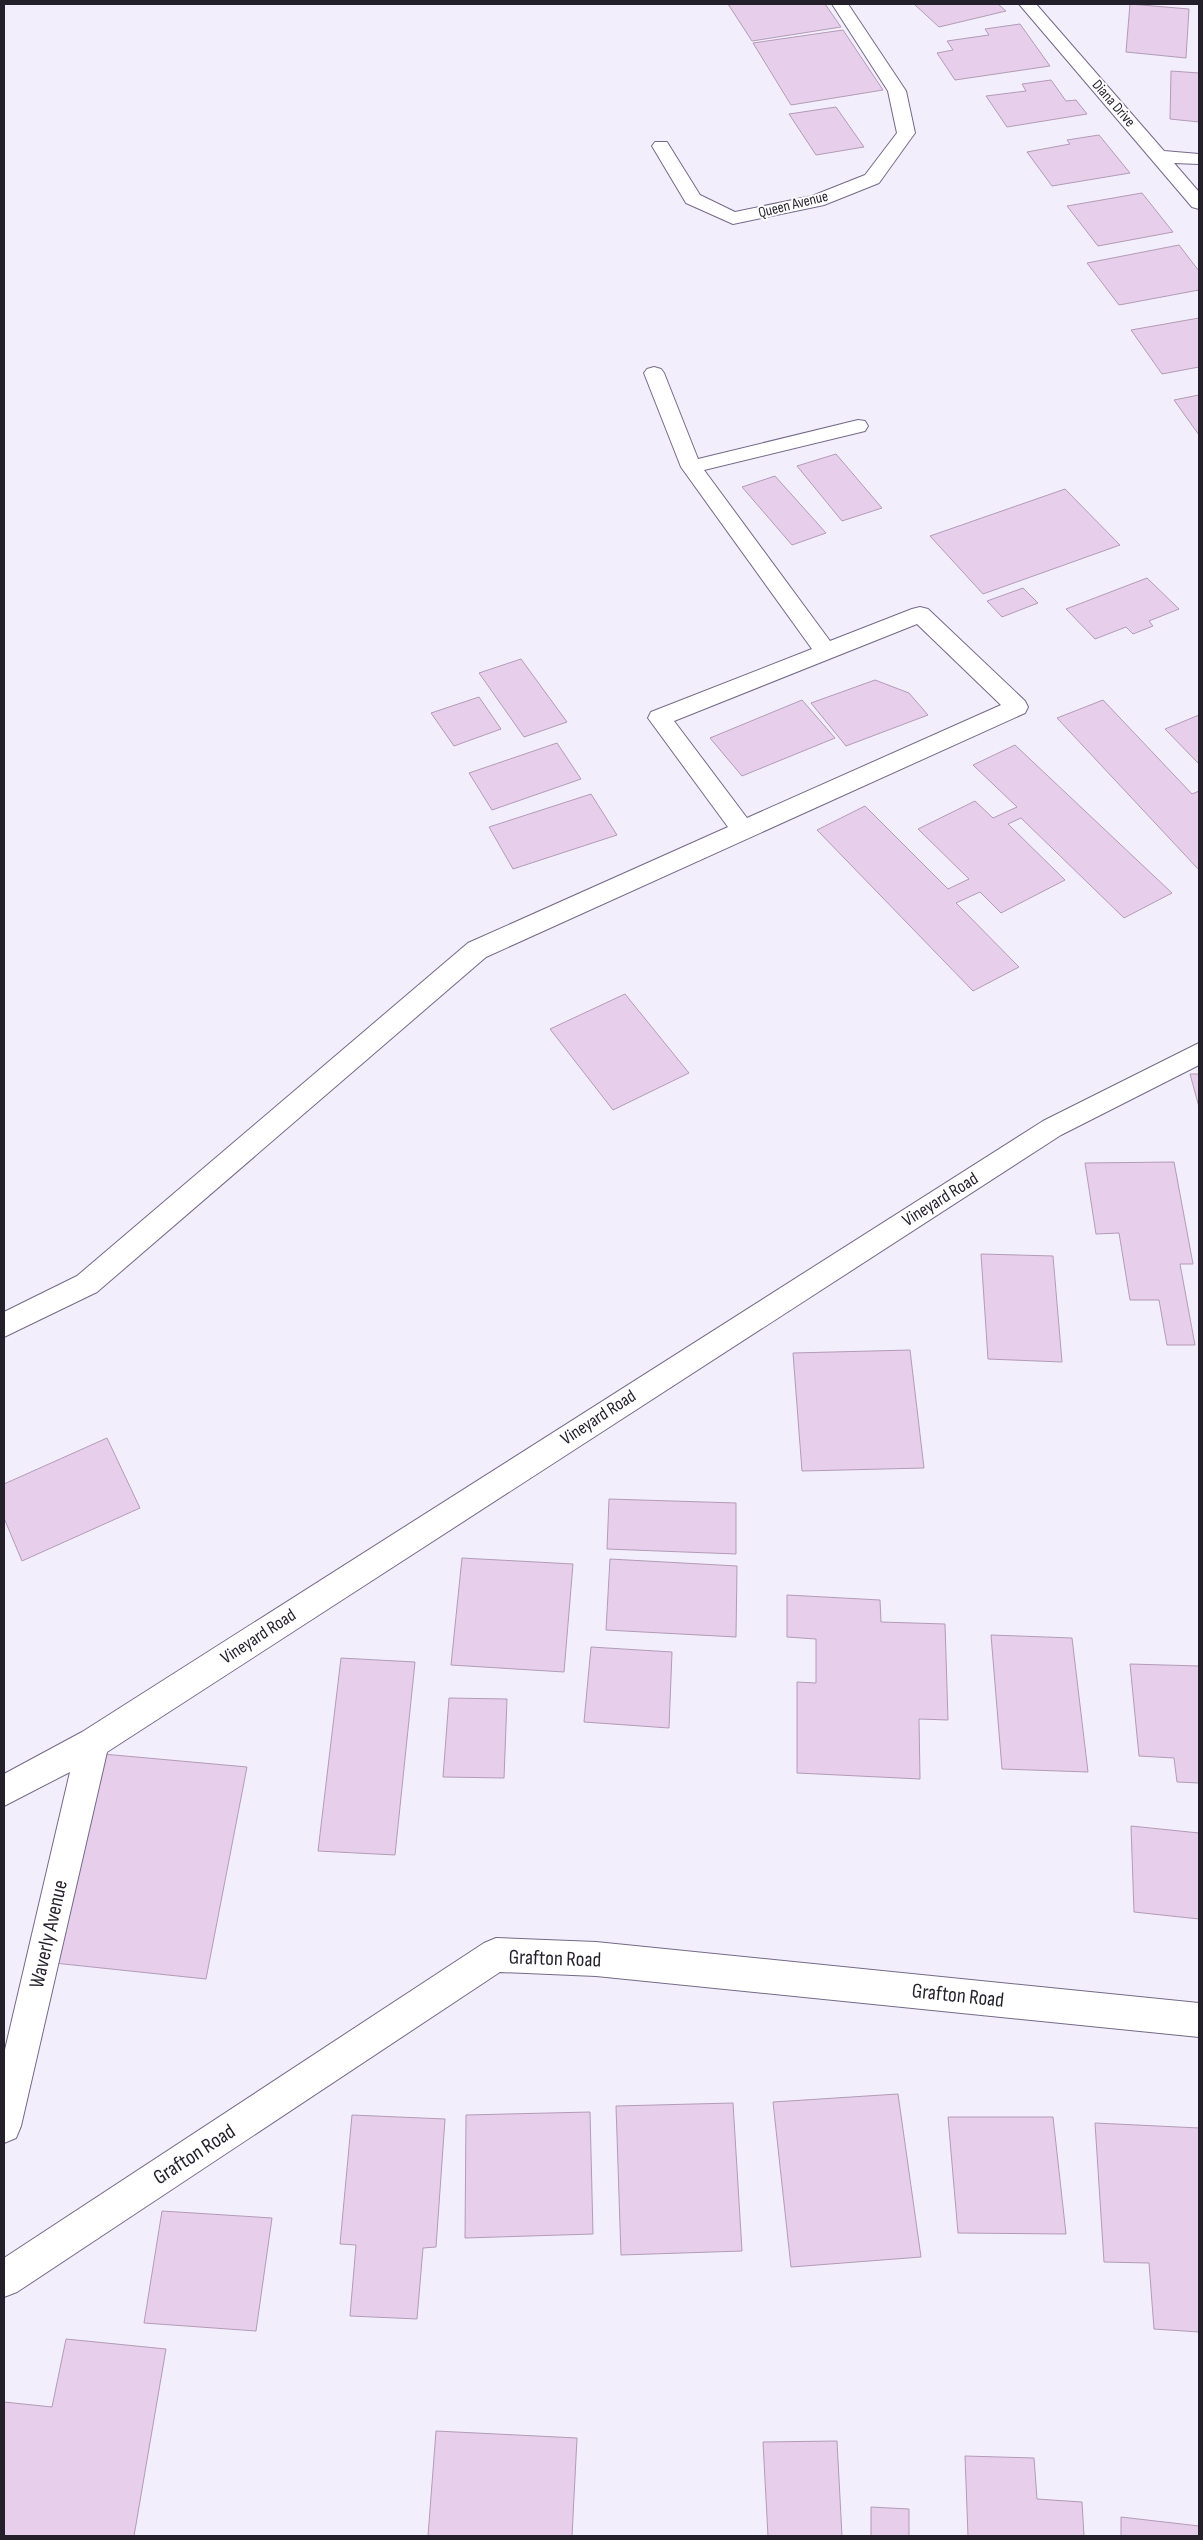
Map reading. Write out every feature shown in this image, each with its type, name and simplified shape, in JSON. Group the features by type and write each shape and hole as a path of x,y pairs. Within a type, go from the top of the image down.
{"street":[{"name":"Queen Avenue","path":"661,146 693,199 733,218 817,201 872,179 906,133 897,91 840,4"},
{"name":"Diana Drive","path":"1027,4 1199,203"},
{"path":"1160,156 1199,159"},
{"path":"654,373 691,467 826,652"},
{"path":"691,467 858,426"},
{"path":"4,1325 87,1284 477,950 1017,707 920,614 659,718 743,830"},
{"name":"Vineyard Road","path":"4,1791 93,1743 1044,1134 1199,1053"},
{"name":"Waverly Avenue","path":"4,2126 93,1743"},
{"name":"Grafton Road","path":"4,2279 496,1955 596,1959 1199,2020"}],"building":[{"path":"728,4 825,4 841,27 752,41"},
{"path":"914,4 998,4 1006,11 939,27"},
{"path":"1130,4 1189,9 1186,58 1126,52"},
{"path":"1020,24 1050,66 955,80 937,53 953,50 947,41 989,35 985,29"},
{"path":"843,30 883,90 791,105 753,43"},
{"path":"1171,71 1199,73 1199,122 1170,119"},
{"path":"1051,80 1066,101 1076,100 1087,114 1007,127 986,96 1026,91 1022,84"},
{"path":"836,107 864,147 816,155 789,114"},
{"path":"1099,135 1130,173 1052,186 1027,152 1070,144 1067,140"},
{"path":"1142,193 1173,232 1098,246 1067,206"},
{"path":"1179,245 1199,271 1199,290 1119,305 1087,263"},
{"path":"1199,318 1199,367 1162,374 1131,330"},
{"path":"1199,395 1199,435 1174,400"},
{"path":"836,454 882,508 842,521 797,466"},
{"path":"775,476 826,533 792,545 742,487"},
{"path":"1065,489 1120,545 983,594 930,536"},
{"path":"1147,578 1179,609 1149,621 1153,626 1133,634 1126,627 1095,639 1066,609"},
{"path":"1023,588 1038,603 1002,617 987,601"},
{"path":"521,659 567,722 524,737 479,673"},
{"path":"875,680 909,693 928,715 846,746 811,703"},
{"path":"479,697 501,729 454,746 431,713"},
{"path":"802,700 835,738 742,776 710,738"},
{"path":"1103,700 1192,794 1199,791 1199,870 1057,718"},
{"path":"1199,715 1199,764 1165,729"},
{"path":"557,743 581,779 492,810 469,773"},
{"path":"1015,745 1172,893 1124,918 1021,818 1008,824 1065,880 1001,913 980,892 956,903 1019,967 973,991 817,830 865,806 948,889 969,879 918,829 975,801 993,818 1017,807 973,765"},
{"path":"591,794 617,835 513,869 489,827"},
{"path":"625,994 689,1073 613,1110 550,1029"},
{"path":"1190,1074 1199,1074 1199,1107"},
{"path":"1174,1162 1193,1264 1180,1264 1195,1345 1167,1345 1159,1300 1130,1300 1119,1233 1096,1234 1085,1163"},
{"path":"981,1254 1053,1256 1062,1362 988,1359"},
{"path":"910,1350 924,1468 802,1471 793,1353"},
{"path":"107,1438 140,1508 22,1561 4,1518 4,1484"},
{"path":"609,1499 736,1503 736,1554 607,1549"},
{"path":"462,1558 573,1564 564,1672 451,1665"},
{"path":"610,1559 737,1566 736,1637 606,1630"},
{"path":"787,1595 880,1600 881,1622 945,1624 948,1720 919,1719 920,1779 797,1773 797,1682 816,1683 816,1639 787,1637"},
{"path":"991,1635 1072,1638 1088,1772 1002,1769"},
{"path":"591,1647 672,1652 669,1728 584,1722"},
{"path":"341,1658 415,1662 395,1855 318,1851"},
{"path":"1130,1664 1199,1666 1199,1783 1177,1782 1174,1758 1139,1756"},
{"path":"449,1698 507,1699 504,1778 443,1777"},
{"path":"103,1754 247,1767 206,1979 54,1963"},
{"path":"1131,1826 1199,1833 1199,1919 1134,1912"},
{"path":"898,2094 921,2257 791,2267 773,2102"},
{"path":"733,2103 742,2251 621,2255 616,2106"},
{"path":"590,2112 593,2234 465,2238 466,2115"},
{"path":"352,2115 445,2119 436,2247 423,2248 417,2319 350,2316 356,2245 340,2244"},
{"path":"948,2117 1053,2117 1066,2234 958,2233"},
{"path":"1095,2123 1199,2128 1199,2332 1154,2329 1149,2263 1104,2262"},
{"path":"162,2211 272,2218 256,2331 144,2323"},
{"path":"66,2339 166,2349 134,2536 4,2536 4,2402 52,2407"},
{"path":"436,2431 577,2438 572,2536 428,2536"},
{"path":"837,2441 842,2536 768,2536 763,2442"},
{"path":"965,2456 1034,2458 1037,2499 1082,2502 1084,2536 968,2536"},
{"path":"871,2507 909,2509 909,2536 871,2536"},
{"path":"1121,2517 1199,2526 1199,2536 1121,2536"}]}
